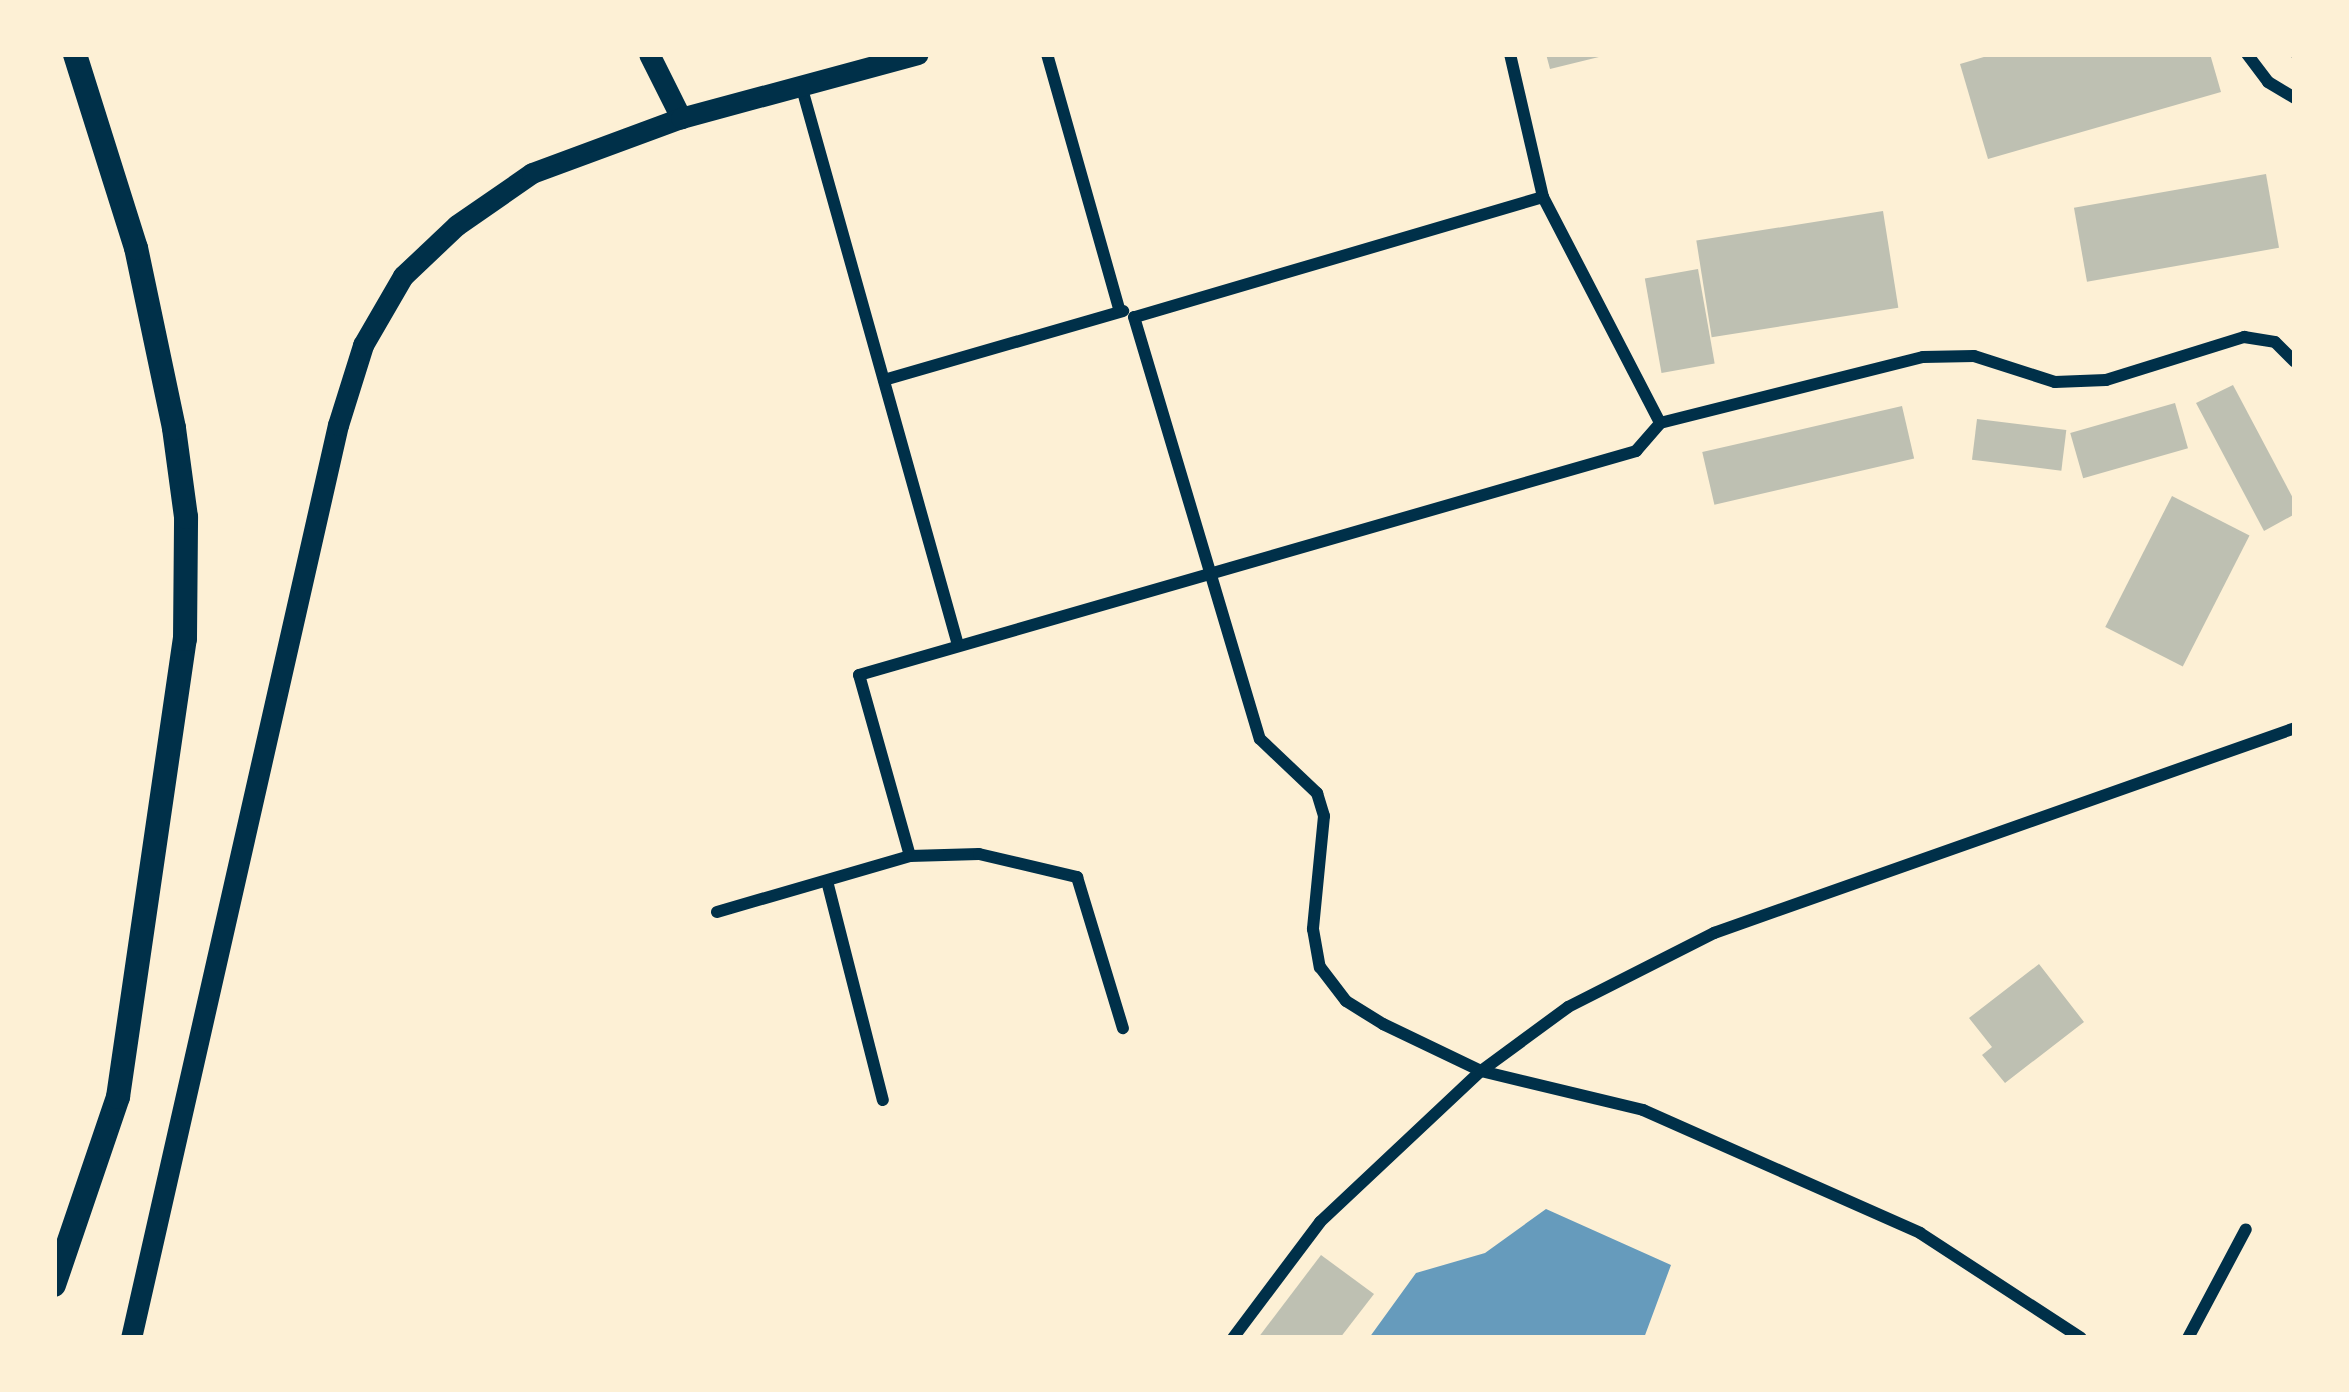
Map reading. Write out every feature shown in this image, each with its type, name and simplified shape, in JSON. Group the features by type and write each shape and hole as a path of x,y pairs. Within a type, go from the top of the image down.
{"main road":[{"path":"54,1285 118,1097 185,639 186,517 174,428 136,248 75,54"}],"street":[{"path":"649,54 681,118"},
{"path":"131,1338 338,425 364,345 403,276 457,225 532,173 681,118 918,54"},
{"path":"1047,54 1119,308 1134,317 1260,740 1317,793 1324,816 1313,929 1320,967 1346,1000 1383,1024 1481,1071 1643,1110 1920,1233 2081,1338"},
{"path":"1510,54 1543,197 1660,423"},
{"path":"2247,54 2268,82 2295,98"},
{"path":"801,86 958,645"},
{"path":"1134,317 1543,197"},
{"path":"884,380 1119,308"},
{"path":"910,856 859,675 1636,451 1660,423 1923,357 1974,356 2055,382 2106,380 2243,337 2275,342 2295,362"},
{"path":"1233,1338 1320,1222 1481,1071 1568,1007 1714,933 2295,728"},
{"path":"717,912 910,856 979,854 1077,877 1123,1028"},
{"path":"827,881 883,1100"},
{"path":"2188,1338 2246,1229"}],"water":[{"path":"1546,1209 1671,1265 1644,1338 1369,1338 1416,1273 1485,1253"}],"building":[{"path":"1546,54 1603,54 1603,56 1550,69"},
{"path":"1994,54 2210,54 2221,92 1988,159 1960,64"},
{"path":"2266,174 2279,248 2087,282 2074,208"},
{"path":"1883,211 1898,308 1712,337 1696,241"},
{"path":"1698,269 1715,364 1661,373 1645,278"},
{"path":"2233,385 2295,502 2295,514 2264,531 2196,403"},
{"path":"2175,403 2188,448 2083,478 2070,433"},
{"path":"1902,406 1914,459 1714,505 1702,452"},
{"path":"1977,419 2066,430 2061,471 1972,460"},
{"path":"2172,496 2250,535 2183,666 2105,627"},
{"path":"2039,964 2084,1022 2005,1083 1982,1055 1992,1047 1969,1018"},
{"path":"1321,1255 1374,1294 1340,1338 1258,1338"}]}
